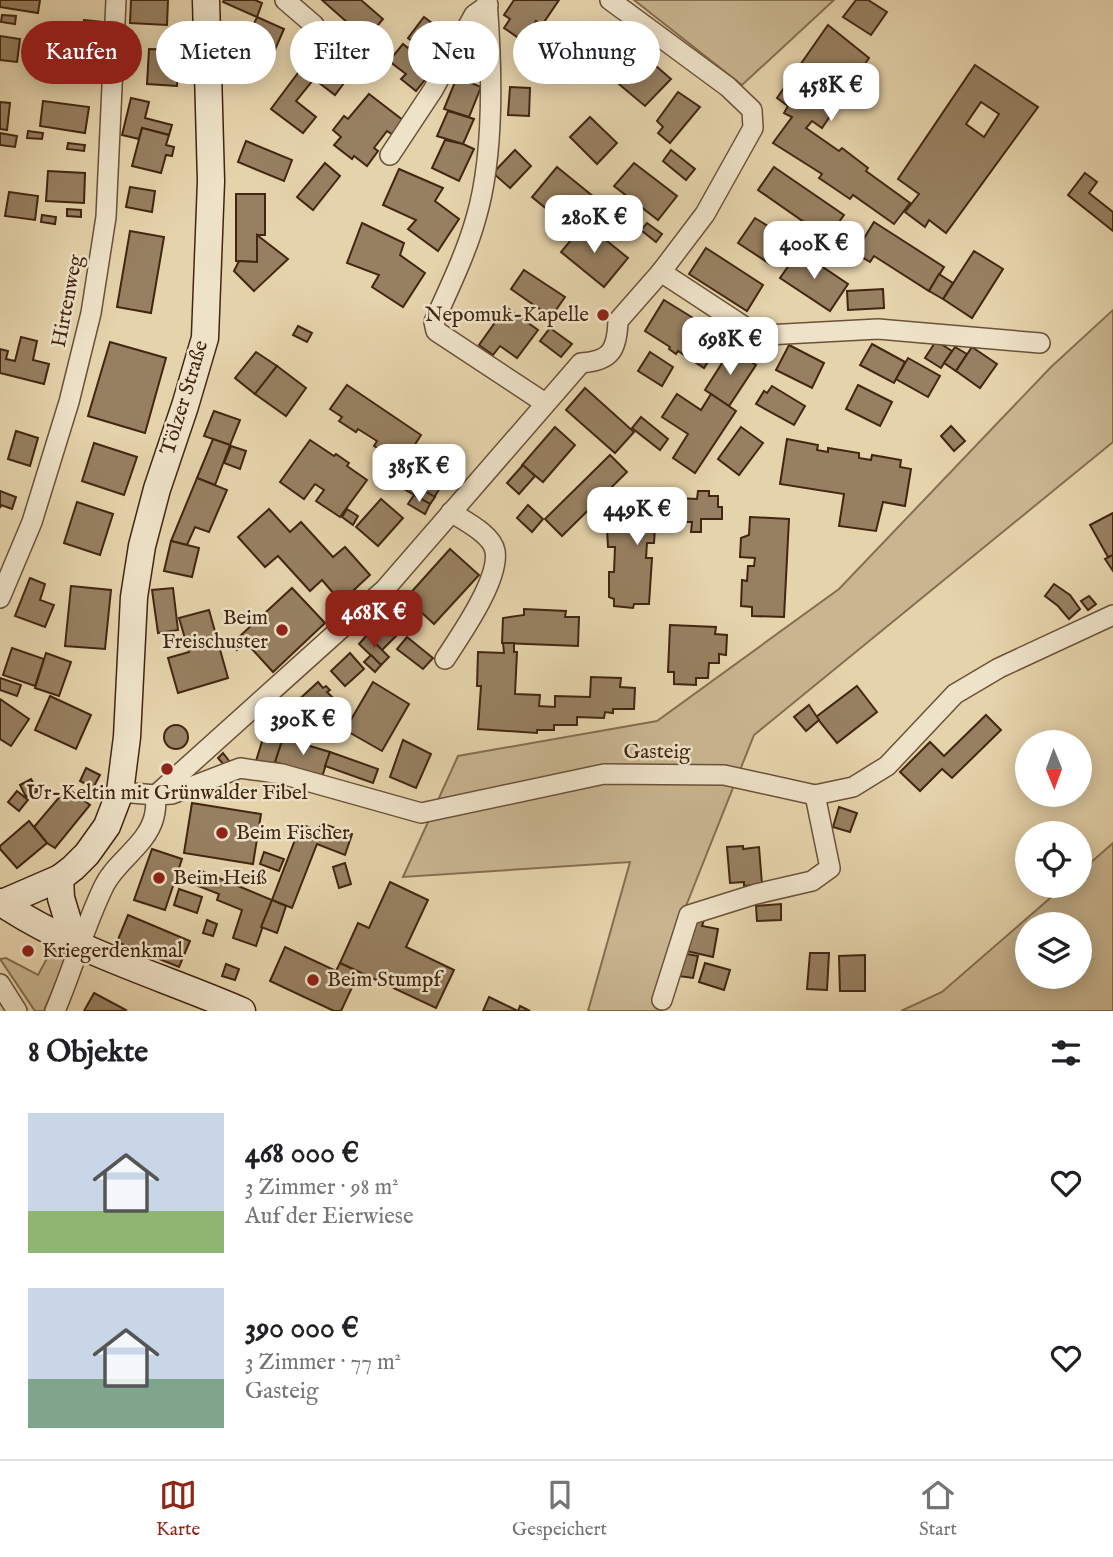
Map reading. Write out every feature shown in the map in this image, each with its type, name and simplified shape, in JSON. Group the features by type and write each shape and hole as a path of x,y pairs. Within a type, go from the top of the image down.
{"main road":[{"name":"Tölzer Straße","path":"1,903 60,878 74,868 98,840 113,814 120,792 126,749 134,597 142,546 157,489 205,338 211,181 206,0"},
{"path":"60,878 61,898 83,946"},
{"path":"1,903 83,946 242,1011"}],"street":[{"name":"Hirtenweg","path":"0,598 32,522 69,402 91,313 106,217 116,0"},
{"path":"285,0 309,21"},
{"path":"55,1011 83,946 84,929 106,882 145,835 154,818 156,796 385,589 581,363 597,362 611,353 618,338 618,321 661,272 705,214 753,128 752,110 736,94 610,0"},
{"path":"390,155 433,90 474,15 488,2"},
{"path":"488,2 489,142 484,186 477,218 464,254 434,322 436,331 545,403"},
{"path":"661,272 754,333 766,335 878,329 1040,343"},
{"path":"444,659 468,625 491,576 495,552 489,540 451,512"},
{"name":"Gasteig","path":"156,796 172,794 240,768 282,774 421,813 604,774 724,775 815,795 853,787 887,766 955,694 999,668 1113,615"},
{"path":"120,792 156,796"},
{"path":"662,1000 689,915 756,894 812,881 830,868 815,795"},
{"path":"0,984 17,1011"}],"shaded area":[{"path":"634,0 834,0 742,85"},
{"path":"1113,310 1113,442 754,735 684,911 658,997 661,1011 588,1011 630,862 403,877 458,756 657,721 839,589 1051,367"},
{"path":"1113,843 1113,1011 901,1011 942,992 1015,929 1015,989 1092,989 1092,912 1034,912 1050,898 1092,898 1092,861"},
{"path":"52,949 66,959 44,1011 35,1011 0,959 6,958 38,975"}],"building":[{"path":"0,0 40,0 38,13 0,7"},
{"path":"131,0 168,0 167,21 156,21 156,24 130,21"},
{"path":"255,0 262,3 257,17 223,2"},
{"path":"322,0 361,0 383,19 381,21 346,21"},
{"path":"514,0 559,0 545,21 513,21 513,34 504,28 510,19 504,15"},
{"path":"856,0 868,0 887,12 871,35 843,17"},
{"path":"2,15 16,16 15,24 1,22"},
{"path":"276,25 284,29 276,47"},
{"path":"828,25 869,58 822,128 812,121 806,128 839,151 842,148 868,168 866,171 910,203 894,224 853,195 850,199 819,178 822,174 773,143 792,117 784,113 788,106 777,98"},
{"path":"0,36 20,39 17,62 0,60"},
{"path":"403,44 408,48 408,84 422,84 416,91 401,79 406,74 394,65 394,55"},
{"path":"149,49 156,49 156,84 177,86 147,84"},
{"path":"975,65 1038,107 946,233 929,220 925,227 905,212 919,194 898,179","holes":["981,102 999,114 984,137 966,124"]},
{"path":"660,69 671,79 645,106 619,84 660,84"},
{"path":"290,84 310,84 296,101 316,117 303,133 271,109"},
{"path":"321,84 343,84 335,95"},
{"path":"454,84 474,84 481,87 469,117 444,109"},
{"path":"510,87 530,88 529,116 508,115"},
{"path":"678,92 700,107 670,143 658,133 663,127 657,121"},
{"path":"369,94 404,121 393,135 387,131 374,148 378,151 367,166 354,156 352,159 334,145 341,137 333,130 344,116 348,119"},
{"path":"131,98 149,102 145,118 172,125 169,135 142,128 139,139 122,135"},
{"path":"43,101 89,107 85,133 40,126"},
{"path":"0,102 10,103 7,130 0,129"},
{"path":"448,111 474,119 463,144 437,136"},
{"path":"590,117 617,143 597,164 570,137"},
{"path":"142,128 169,135 166,145 174,147 172,156 166,155 161,173 132,166"},
{"path":"28,131 43,133 42,139 27,138"},
{"path":"0,133 17,136 15,147 0,145"},
{"path":"445,140 474,149 459,181 432,168"},
{"path":"246,141 292,160 284,181 238,162"},
{"path":"68,143 85,145 84,151 67,149"},
{"path":"515,150 531,166 510,188 493,173"},
{"path":"671,150 695,169 686,180 663,161"},
{"path":"325,163 340,176 313,210 297,197"},
{"path":"634,163 677,196 658,220 614,186"},
{"path":"557,167 600,202 575,232 532,197"},
{"path":"774,167 844,215 839,222 848,229 837,245 758,190"},
{"path":"399,169 443,188 435,201 459,219 438,251 408,229 416,220 383,205"},
{"path":"48,171 85,173 84,203 46,201"},
{"path":"1085,173 1097,182 1089,193 1113,212 1113,231 1068,195"},
{"path":"130,187 155,191 152,212 126,207"},
{"path":"9,192 38,196 35,220 5,216"},
{"path":"236,194 265,194 265,235 257,235 257,262 236,261"},
{"path":"67,209 81,210 81,217 67,216"},
{"path":"42,215 56,217 55,224 41,222"},
{"path":"755,218 787,238 770,264 738,243"},
{"path":"874,222 944,267 929,291 874,256 870,262 855,253"},
{"path":"362,223 404,243 400,255 425,273 403,307 372,287 379,275 347,263"},
{"path":"585,223 628,258 604,287 561,252"},
{"path":"647,223 662,234 656,242 641,230"},
{"path":"130,231 164,237 151,313 117,307"},
{"path":"257,235 288,259 254,291 234,271 239,261 257,262"},
{"path":"706,248 763,285 747,311 689,274"},
{"path":"799,251 848,284 830,311 780,278"},
{"path":"974,251 1003,269 972,318 943,299"},
{"path":"524,270 565,297 551,317 511,289"},
{"path":"939,274 953,283 943,299 929,291"},
{"path":"883,289 884,308 848,310 847,291"},
{"path":"664,300 724,337 704,368 678,351 676,354 645,331"},
{"path":"506,307 538,330 517,358 500,346 493,355 479,345"},
{"path":"298,326 312,333 307,342 293,335"},
{"path":"550,328 572,344 561,357 540,341"},
{"path":"21,337 37,341 33,360 49,364 44,384 0,373 0,349 8,351 6,359 15,361"},
{"path":"936,341 952,351 941,368 925,358"},
{"path":"110,342 166,358 145,433 88,416"},
{"path":"872,344 905,362 894,383 860,365"},
{"path":"789,345 824,363 812,388 776,370"},
{"path":"955,347 967,354 956,371 944,363"},
{"path":"972,347 997,364 980,388 956,371"},
{"path":"731,349 756,365 729,406 705,390"},
{"path":"256,352 277,366 255,394 235,378"},
{"path":"650,352 673,367 662,386 638,371"},
{"path":"908,358 940,376 928,397 896,379"},
{"path":"277,366 306,388 286,416 255,394"},
{"path":"347,385 421,435 405,460 393,452 390,456 374,446 377,441 339,421 342,417 330,409"},
{"path":"858,385 892,402 880,426 846,409"},
{"path":"772,386 805,406 794,425 756,404 764,391 767,393"},
{"path":"585,388 634,432 615,453 566,410"},
{"path":"677,394 701,410 711,394 736,411 695,473 673,458 688,434 662,417"},
{"path":"214,411 240,420 230,445 204,436"},
{"path":"641,417 668,439 660,450 632,428"},
{"path":"951,426 965,441 954,451 941,436"},
{"path":"555,427 575,445 543,482 522,465"},
{"path":"741,427 763,443 739,475 718,459"},
{"path":"16,431 38,438 30,466 8,459"},
{"path":"213,439 230,445 215,485 197,478"},
{"path":"787,439 818,445 817,450 828,452 828,448 859,453 859,458 871,460 872,455 901,460 900,467 911,469 905,506 883,502 876,531 839,526 844,494 780,484"},
{"path":"310,440 349,463 347,466 367,480 340,517 316,501 324,490 315,484 304,499 280,482"},
{"path":"94,443 137,457 124,495 82,481"},
{"path":"231,446 246,451 240,469 224,463"},
{"path":"424,451 448,464 435,486 412,472"},
{"path":"610,455 627,472 562,536 545,519"},
{"path":"523,465 535,476 519,494 507,483"},
{"path":"412,472 440,488 430,504 402,488"},
{"path":"197,478 227,490 209,532 195,527 187,545 171,541"},
{"path":"418,487 435,497 430,504 414,495"},
{"path":"0,491 16,497 12,509 1,505 0,508"},
{"path":"666,491 677,491 677,527 655,527 654,543 647,543 646,558 652,558 649,604 634,604 633,608 614,606 614,599 609,597 609,572 614,572 615,547 608,547 607,529 607,524 613,523 613,506 649,507 649,497 665,498"},
{"path":"698,491 709,491 709,496 718,496 722,519 701,519 701,532 691,532 692,522 677,522 677,498 697,499"},
{"path":"414,495 430,504 425,514 408,504"},
{"path":"381,499 403,518 378,546 356,527"},
{"path":"77,502 113,514 100,555 64,543"},
{"path":"528,505 543,519 532,532 517,518"},
{"path":"269,509 290,532 301,522 333,557 345,547 370,575 341,602 322,580 310,591 278,556 265,567 238,537"},
{"path":"347,509 358,516 353,525 342,517"},
{"path":"1113,513 1113,555 1108,557 1090,525"},
{"path":"750,517 789,519 784,617 752,616 752,607 741,606 742,580 747,581 748,566 754,566 755,558 740,557 741,538 749,535"},
{"path":"171,541 199,548 192,577 164,571"},
{"path":"450,549 479,575 434,624 406,598"},
{"path":"1113,555 1113,571 1105,559"},
{"path":"30,578 45,584 40,600 54,605 45,627 15,616"},
{"path":"1054,584 1070,595 1080,609 1069,619 1045,596"},
{"path":"71,586 111,590 105,649 65,646"},
{"path":"173,588 178,630 158,633 152,590"},
{"name":"Beim Freischuster","path":"292,588 325,623 273,672 240,636"},
{"path":"1089,596 1096,604 1088,610 1081,601"},
{"path":"524,609 566,611 565,617 579,617 578,646 502,643 503,618 524,615"},
{"path":"209,610 228,678 178,693 168,658 189,652 179,618"},
{"path":"390,611 405,627 382,650 366,634"},
{"path":"670,625 716,627 715,634 727,635 726,655 719,654 719,663 709,663 708,678 696,678 696,685 674,684 674,672 668,672"},
{"path":"367,635 389,657 381,665 359,644"},
{"path":"407,637 433,658 423,669 397,649"},
{"path":"238,638 244,644 237,650 232,644"},
{"path":"503,643 514,643 514,652 517,652 515,694 540,695 539,706 555,707 555,696 590,697 591,677 621,678 620,687 635,688 634,709 613,709 613,713 605,712 604,718 577,717 577,725 554,725 554,730 537,730 537,733 478,729 481,686 477,686 478,652 504,653"},
{"path":"12,648 44,659 35,686 3,675"},
{"path":"46,653 71,662 59,696 35,688"},
{"path":"350,653 364,669 345,686 331,671"},
{"path":"371,655 381,665 375,672 364,662"},
{"path":"0,678 21,685 17,696 0,690"},
{"path":"318,682 323,688 326,686 330,690 327,692 336,701 318,718 309,709 303,713 294,704"},
{"path":"373,682 409,704 382,751 345,730"},
{"path":"857,686 877,712 837,743 816,717"},
{"path":"50,696 91,715 76,749 35,730"},
{"path":"0,699 29,719 11,746 0,739"},
{"path":"292,703 302,714 292,723 280,713"},
{"path":"809,705 819,720 806,731 794,717"},
{"path":"986,715 1001,730 952,778 942,769 920,791 900,772 930,742 944,756"},
{"path":"268,722 286,728 274,766 256,761"},
{"path":"176,725 184,729 188,737 184,745 176,749 168,745 164,737 168,729"},
{"path":"283,738 330,752 322,777 275,762"},
{"path":"403,740 431,754 416,788 390,777"},
{"path":"330,752 378,769 373,783 325,766"},
{"path":"223,753 230,762 225,766 218,758"},
{"path":"86,768 100,775 93,788 80,781"},
{"path":"31,779 38,791 26,797 20,785"},
{"path":"67,788 90,805 55,848 47,843 34,827"},
{"path":"17,791 28,800 19,811 8,802"},
{"name":"Beim Fischer","path":"192,803 261,814 253,864 184,853"},
{"path":"839,807 857,813 850,832 833,827"},
{"path":"29,821 47,843 17,868 0,846"},
{"path":"321,823 352,834 345,855 317,844 292,908 272,900 301,824 318,831"},
{"path":"743,846 743,849 759,847 762,884 744,886 744,882 730,883 727,847"},
{"name":"Beim Heiß","path":"152,849 182,859 165,910 134,900"},
{"path":"264,852 284,859 279,871 260,864"},
{"path":"345,863 351,884 339,888 333,867"},
{"path":"199,870 272,900 256,946 233,938 242,910 217,900 219,894 193,884"},
{"path":"390,882 428,900 406,947 454,970 436,1008 340,963 358,923 369,928"},
{"path":"179,889 202,897 197,913 174,905"},
{"path":"272,900 286,906 277,933 261,927"},
{"path":"781,904 781,920 757,921 756,906"},
{"path":"128,915 190,941 179,967 117,942"},
{"path":"690,918 704,920 702,926 718,929 713,957 682,950"},
{"path":"207,920 217,924 213,936 203,933"},
{"name":"Beim Stumpf","path":"285,947 336,971 340,963 355,970 352,977 356,979 341,1011 334,1011 270,981"},
{"path":"682,953 698,956 693,978 678,976"},
{"path":"810,953 829,953 827,990 807,989"},
{"path":"865,955 865,991 840,991 839,956"},
{"path":"705,963 730,970 724,990 699,982"},
{"path":"226,964 239,969 235,980 222,976"},
{"path":"94,993 126,1010 84,1011"},
{"path":"489,997 518,1011 483,1011"}],"place":[{"name":"Nepomuk-Kapelle","path":"603,315"},
{"name":"Beim Freischuster","path":"282,630"},
{"name":"Ur-Keltin mit Grünwalder Fibel","path":"167,769"},
{"name":"Beim Fischer","path":"222,833"},
{"name":"Beim Heiß","path":"159,878"},
{"name":"Kriegerdenkmal","path":"28,951"},
{"name":"Beim Stumpf","path":"313,980"}]}
